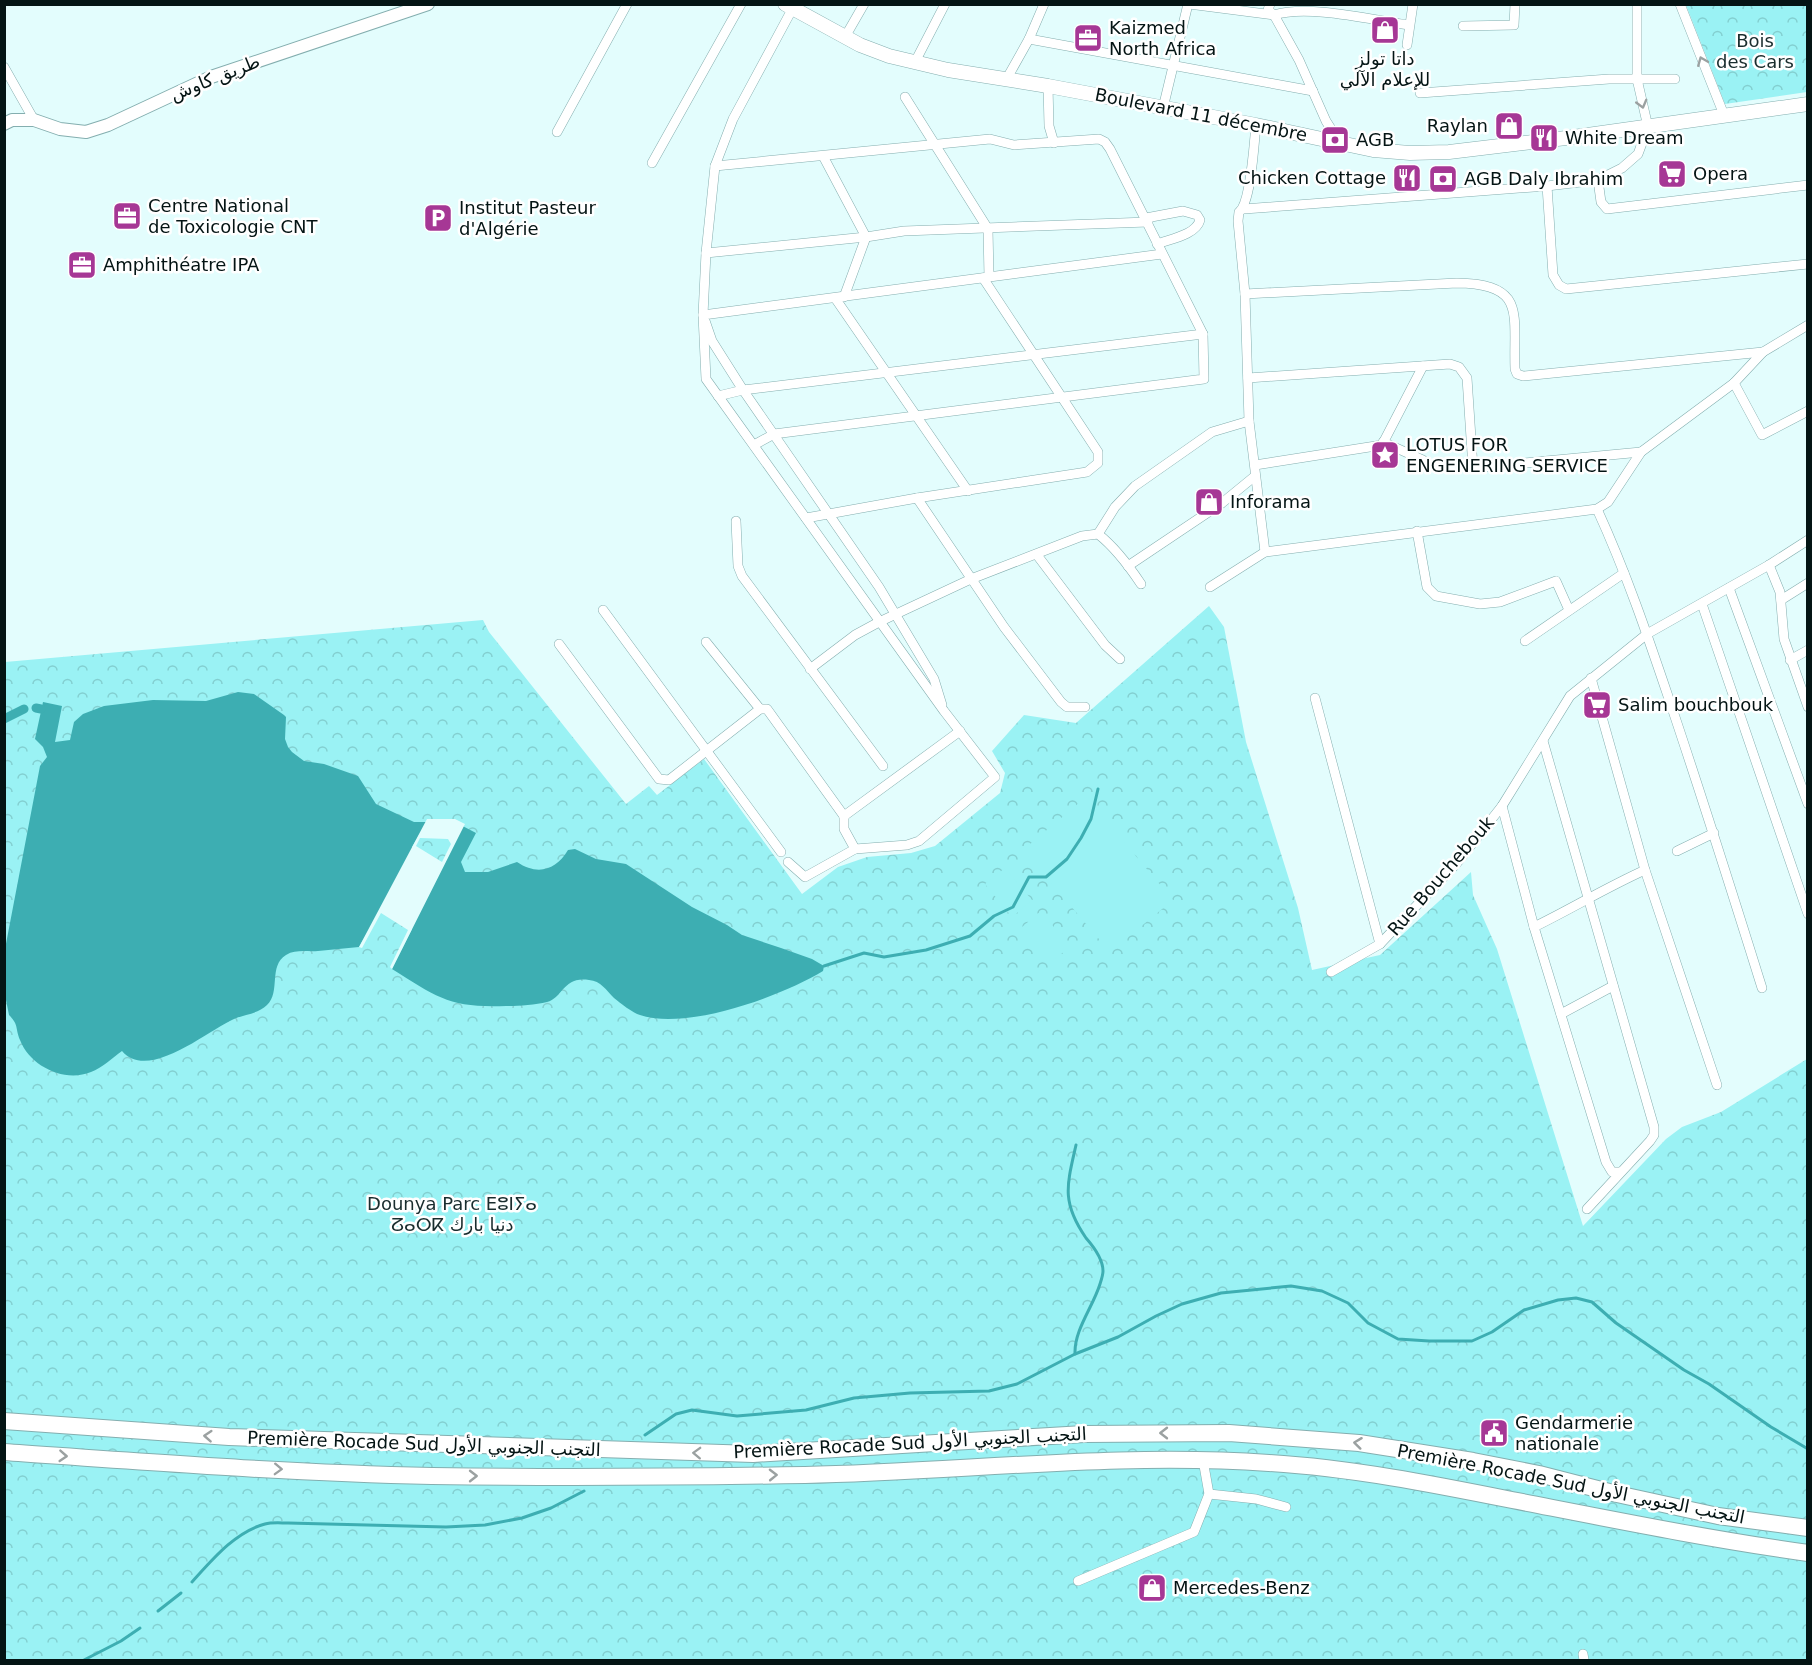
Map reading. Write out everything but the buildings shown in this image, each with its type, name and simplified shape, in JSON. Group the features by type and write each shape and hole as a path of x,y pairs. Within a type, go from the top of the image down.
{"highway":[{"name":"Première Rocade Sud التجنب الجنوبي الأول","path":"4,1421 229,1437 753,1454 1084,1434 1229,1433 1359,1443 1446,1457 1539,1474 1718,1516 1808,1528"},
{"name":"Première Rocade Sud التجنب الجنوبي الأول","path":"4,1452 218,1467 430,1476 808,1475 1141,1459 1270,1463 1409,1480 1808,1556"}],"main road":[{"name":"Boulevard 11 décembre","path":"790,6 845,37 889,56 948,70 1048,86 1256,125 1373,150 1410,153 1449,152 1808,104"}],"street":[{"name":"طريق كاوش","path":"4,123 12,120 34,120 60,129 86,132 211,77 428,4"},
{"path":"557,132 627,4"},
{"path":"652,163 741,4"},
{"path":"845,37 864,4"},
{"path":"915,62 945,4"},
{"path":"1006,80 1029,39 1044,4"},
{"path":"1163,108 1189,4 1274,15 1308,11 1409,25"},
{"path":"1270,4 1268,10 1274,15 1299,60 1326,121 1340,142"},
{"path":"1407,45 1413,4"},
{"path":"1463,26 1514,25 1515,4"},
{"path":"1264,552 1249,421 1245,294 1239,212 1244,208 1547,186 1598,180 1622,168 1638,154 1648,127 1636,79 1637,4"},
{"path":"1680,4 1724,115"},
{"path":"788,862 805,878 855,849 919,841 994,780 994,774 944,711 706,380 703,315 706,253 715,166 733,119 790,6"},
{"path":"1029,39 1313,91"},
{"path":"4,67 34,120"},
{"path":"1420,93 1636,79 1676,79"},
{"path":"1048,86 1049,126 1054,143"},
{"path":"806,518 917,498 1088,472 1098,463 1098,452 1033,355 986,277 988,229 905,97"},
{"path":"1244,208 1250,181 1256,125"},
{"path":"715,166 990,139 1014,145 1099,139 1105,142 1147,220 1161,254 1203,334 1204,380 774,434 754,445"},
{"path":"823,156 866,237"},
{"path":"1598,180 1602,204 1607,209 1808,185"},
{"path":"1547,186 1553,275 1556,283 1566,289 1808,264"},
{"path":"706,253 904,231 988,229 1147,220 1184,211 1197,215 1200,220 1198,226 1192,231 1157,244"},
{"path":"840,297 866,237"},
{"path":"703,315 1161,254"},
{"path":"1245,294 1457,283 1489,286 1505,294 1513,304 1515,369 1517,374 1523,376 1763,352"},
{"path":"840,297 886,373 968,491"},
{"path":"703,315 712,341 743,390 879,587 934,679 944,711"},
{"path":"1210,587 1264,552 1598,509 1608,502 1641,452 1734,383 1763,352 1808,325"},
{"path":"718,396 743,390 1203,334"},
{"path":"1248,378 1450,364 1459,367 1467,378 1473,468 1641,452"},
{"path":"1255,465 1382,446 1423,366"},
{"path":"1734,383 1762,435 1808,411"},
{"path":"1098,534 1115,507 1135,486 1212,432 1249,421"},
{"path":"1383,442 1423,460"},
{"path":"1128,566 1222,503 1256,476"},
{"path":"917,498 1004,627 1061,702 1067,707 1085,707"},
{"path":"1598,509 1647,634 1714,832 1762,988"},
{"path":"736,521 738,566 742,576 883,766"},
{"path":"1418,531 1427,588 1436,596 1480,604 1500,602 1556,581 1569,610"},
{"path":"810,669 855,635 879,622 971,579 1082,536 1098,534"},
{"path":"1098,534 1128,566 1141,584"},
{"name":"Rue Bouchebouk","path":"1331,972 1380,944 1457,863 1502,806 1570,696 1647,634 1769,565 1808,540"},
{"path":"1036,555 1105,645 1120,659"},
{"path":"1769,565 1781,600 1782,629 1790,660 1807,703"},
{"path":"1525,641 1624,573"},
{"path":"1781,600 1808,583"},
{"path":"1729,588 1808,804"},
{"path":"1702,604 1808,914"},
{"path":"603,610 781,852"},
{"path":"706,642 760,709"},
{"path":"559,644 659,779 669,780 760,709 766,709 844,816 844,829 855,849"},
{"path":"1790,660 1808,650"},
{"path":"1591,678 1645,870 1717,1085"},
{"path":"1315,698 1380,944"},
{"path":"844,816 960,730"},
{"path":"1543,741 1654,1127 1654,1135 1650,1141 1587,1209"},
{"path":"1502,806 1534,927 1606,1162 1612,1172 1620,1172"},
{"path":"1677,851 1714,832"},
{"path":"1534,927 1645,870"},
{"path":"1561,1014 1613,986"},
{"path":"1078,1581 1194,1532 1209,1494 1203,1460"},
{"path":"1209,1494 1256,1499 1286,1507"}],"green space":[{"name":"Bois des Cars","path":"1686,5 1807,5 1807,92 1725,104"},
{"name":"Dounya Parc ⴹⵓⵏⵢⴰ ⵒⴰⵔⴽ دنيا بارك","path":"1209,606 1224,627 1246,742 1298,908 1312,970 1380,955 1471,872 1473,895 1497,949 1583,1226 1666,1139 1682,1127 1721,1112 1807,1059 1807,1660 5,1660 5,662 483,620 489,632 626,804 649,786 657,795 704,759 802,894 838,867 867,857 911,853 935,846 1000,793 1005,773 992,751 1024,715 1076,723"},
{"path":"1086,797 1173,900 1110,952 1023,850"},
{"path":"1005,868 1032,900 1012,917 985,884"},
{"path":"1041,911 1070,947 1051,962 1022,927"}],"shaded area":[{"path":"238,692 254,694 286,717 285,739 288,747 304,761 324,764 358,776 376,804 414,822 455,822 476,833 461,862 465,872 488,872 517,862 532,869 546,869 558,862 568,850 575,849 596,859 626,864 692,907 742,935 812,959 824,966 823,971 784,991 759,1000 707,1015 682,1018 659,1019 637,1014 600,984 589,980 574,981 547,1002 511,1006 471,1005 457,1003 434,994 392,969 412,929 381,909 359,947 298,951 286,955 277,966 273,993 267,1005 256,1012 234,1019 178,1051 147,1061 133,1059 122,1051 99,1068 81,1075 59,1074 49,1070 32,1058 25,1049 16,1024 9,1015 6,1000 5,949 40,766 47,757 43,747 35,739 43,702 62,706 55,742 70,740 74,722 83,714 104,706 153,700 206,701","holes":["419,835 451,837 454,844 443,866 412,847"]}],"pier":[{"path":"427,819 455,819 465,824 392,969 390,967 408,930 381,913 362,948 359,947","holes":["420,838 448,839 451,844 442,862 416,846"]}],"waterway":[{"path":"36,708 41,709"},
{"path":"4,719 24,709"},
{"path":"824,966 864,953 884,957 926,950 970,936 994,916 1013,907 1029,877 1046,877 1067,859 1091,819 1098,789"},
{"path":"1075,1354 1078,1336 1097,1293 1103,1271 1099,1257 1078,1225 1069,1203 1070,1171 1076,1145"},
{"path":"645,1435 676,1414 692,1410 737,1416 806,1410 854,1398 910,1393 989,1391 1017,1384 1182,1304 1221,1293 1291,1286 1322,1291 1348,1303 1368,1323 1398,1339 1429,1341 1472,1341 1492,1332 1524,1310 1558,1300 1576,1298 1592,1302 1616,1323 1684,1370 1808,1449"},
{"path":"192,1582 234,1540 265,1524 446,1527 485,1525 522,1518 551,1508 584,1491"},
{"path":"158,1611 181,1593"},
{"path":"84,1660 121,1641 140,1628"}],"place":[{"name":"داتا تولز للإعلام الآلي","path":"1385,30"},
{"name":"Kaizmed North Africa","path":"1088,38"},
{"name":"Raylan","path":"1509,126"},
{"name":"White Dream","path":"1544,138"},
{"name":"AGB","path":"1335,140"},
{"name":"Opera","path":"1672,174"},
{"name":"Chicken Cottage","path":"1407,178"},
{"name":"AGB Daly Ibrahim","path":"1443,179"},
{"name":"Centre National de Toxicologie CNT","path":"127,216"},
{"name":"Institut Pasteur d'Algérie","path":"438,218"},
{"name":"Amphithéatre IPA","path":"82,265"},
{"name":"LOTUS FOR ENGENERING SERVICE","path":"1385,455"},
{"name":"Inforama","path":"1209,502"},
{"name":"Salim bouchbouk","path":"1597,705"},
{"name":"Gendarmerie nationale","path":"1494,1433"},
{"name":"Mercedes-Benz","path":"1152,1588"}]}
